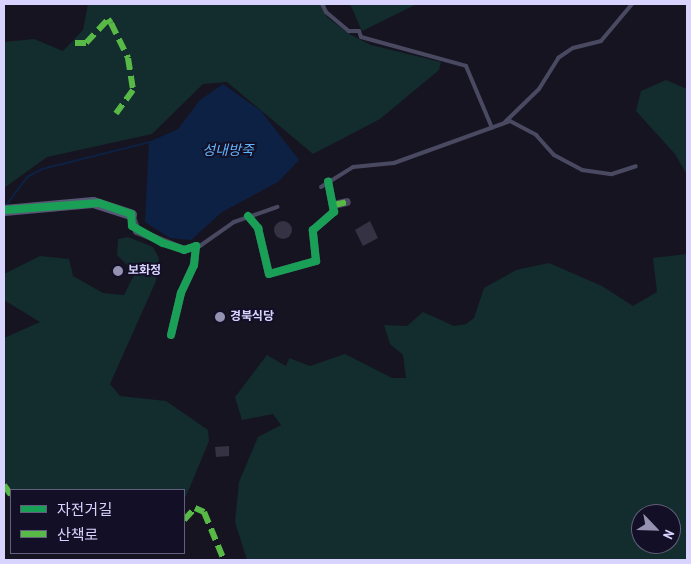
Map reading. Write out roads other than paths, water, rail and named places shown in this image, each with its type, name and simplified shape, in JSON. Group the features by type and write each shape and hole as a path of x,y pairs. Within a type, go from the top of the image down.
{"street":[{"path":"248,216 258,228 267,271 273,275 316,261 313,230 334,212 328,182"},
{"path":"4,210 93,202 132,214 137,230 184,250 196,246 194,265 181,293 171,335"},
{"path":"334,205 347,202"}],"lane":[{"path":"322,4 326,12 349,32 359,31 361,37 466,66 492,128"},
{"path":"321,187 353,167 394,163 505,122 539,88 558,58 601,41 632,4"},
{"path":"505,122 536,135 548,151 582,170 612,174 636,166"},
{"path":"196,246 199,250 248,216 277,207"}],"water":[{"name":"성내방죽","path":"223,84 261,111 299,160 278,182 222,212 191,240 170,238 145,222 149,142 178,129 200,100"}],"waterway":[{"path":"7,204 27,177 42,169 150,142"}],"place":[{"name":"보화정","path":"118,271"},
{"name":"경북식당","path":"220,317"}]}
